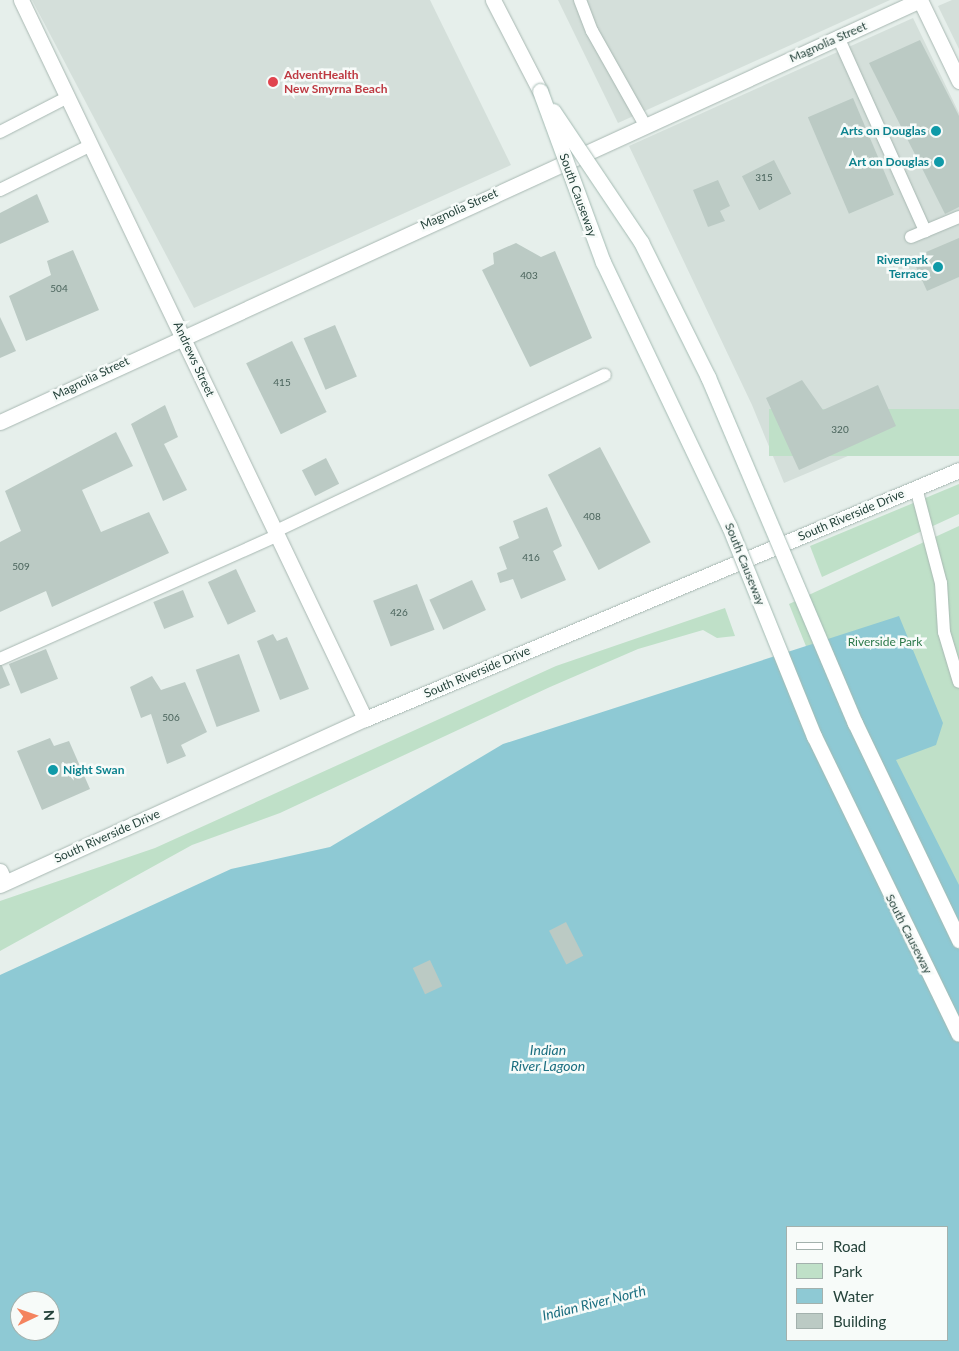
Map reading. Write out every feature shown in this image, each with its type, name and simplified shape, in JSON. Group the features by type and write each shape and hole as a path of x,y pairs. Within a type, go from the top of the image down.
{"street":[{"name":"Andrews Street","path":"22,0 365,719"},
{"name":"South Causeway","path":"493,0 540,91 641,242 704,369 856,723 959,940"},
{"name":"Magnolia Street","path":"0,422 182,335 920,0"},
{"path":"920,0 959,81"},
{"name":"South Causeway","path":"540,91 603,262 729,526 814,736 959,1034"},
{"name":"South Riverside Drive","path":"2,879 365,719 959,470"}],"lane":[{"path":"580,0 592,31 645,125"},
{"path":"838,37 925,231"},
{"path":"0,132 68,97"},
{"path":"0,190 91,145"},
{"path":"911,236 959,217"},
{"path":"0,659 277,533 605,375"},
{"path":"916,488 941,583 944,632 959,682"}],"shaded area":[{"name":"AdventHealth New Smyrna Beach","path":"32,0 430,0 511,165 194,308"},
{"path":"558,0 890,0 618,123"},
{"path":"952,0 959,0 959,49 938,6"},
{"path":"913,18 959,113 959,409 784,483 752,405 629,146"}],"green space":[{"path":"769,409 959,409 959,456 769,456"},
{"path":"959,484 959,514 822,577 810,546"},
{"name":"Riverside Park","path":"959,526 959,911 917,922 789,604"},
{"path":"725,608 735,636 717,638 703,630 638,649 550,687 280,813 192,845 0,951 0,901 155,848 556,666"}],"water":[{"name":"Indian River Lagoon","path":"899,616 943,723 936,745 896,760 959,885 959,1351 0,1351 0,975 231,869 330,847 503,744"}],"building":[{"name":"Art on Douglas","path":"920,40 959,116 959,207 945,214 869,63"},
{"path":"853,98 894,195 849,214 808,117"},
{"path":"774,160 791,194 759,210 742,176"},
{"path":"718,180 730,206 720,211 725,221 708,227 693,190"},
{"path":"37,194 49,222 0,244 0,213"},
{"name":"Riverpark Terrace","path":"959,238 959,277 927,291 912,258"},
{"path":"516,243 541,257 555,251 592,338 530,367 482,270 494,264 493,253"},
{"path":"73,250 99,310 26,341 9,296 51,275 47,261"},
{"path":"0,317 16,351 0,358"},
{"path":"335,325 357,377 326,390 304,338"},
{"path":"292,341 327,412 281,434 246,363"},
{"path":"802,380 823,410 878,385 896,426 799,470 766,398"},
{"path":"165,405 178,437 164,444 187,490 163,501 131,424"},
{"path":"116,432 133,466 82,490 101,532 149,512 169,553 52,607 46,591 0,612 0,542 21,531 5,491"},
{"path":"600,447 651,542 599,570 548,475"},
{"path":"326,458 339,484 315,496 302,470"},
{"path":"547,507 562,546 553,551 566,580 521,599 513,579 500,583 497,573 507,569 499,547 519,538 513,521"},
{"path":"236,569 256,612 228,625 208,582"},
{"path":"472,580 486,610 443,630 429,600"},
{"path":"417,584 435,630 391,647 373,601"},
{"path":"183,590 194,617 164,629 153,602"},
{"path":"273,634 277,641 287,637 309,689 280,700 257,641"},
{"path":"46,649 58,679 21,694 9,664"},
{"path":"239,654 260,711 217,727 196,670"},
{"path":"0,661 10,685 0,689"},
{"path":"152,676 161,690 185,682 207,732 181,745 186,756 167,764 151,714 141,718 130,687"},
{"name":"Night Swan","path":"50,738 54,746 69,741 90,789 42,810 17,751"},
{"path":"566,922 583,956 566,964 549,931"},
{"path":"430,960 442,986 425,994 413,968"}],"place":[{"name":"AdventHealth New Smyrna Beach","path":"273,82"},
{"name":"Arts on Douglas","path":"936,131"},
{"name":"Art on Douglas","path":"939,162"},
{"name":"Riverpark Terrace","path":"938,267"},
{"name":"Night Swan","path":"53,770"}],"water label":[{"name":"Indian River North","path":"594,1303"}]}
